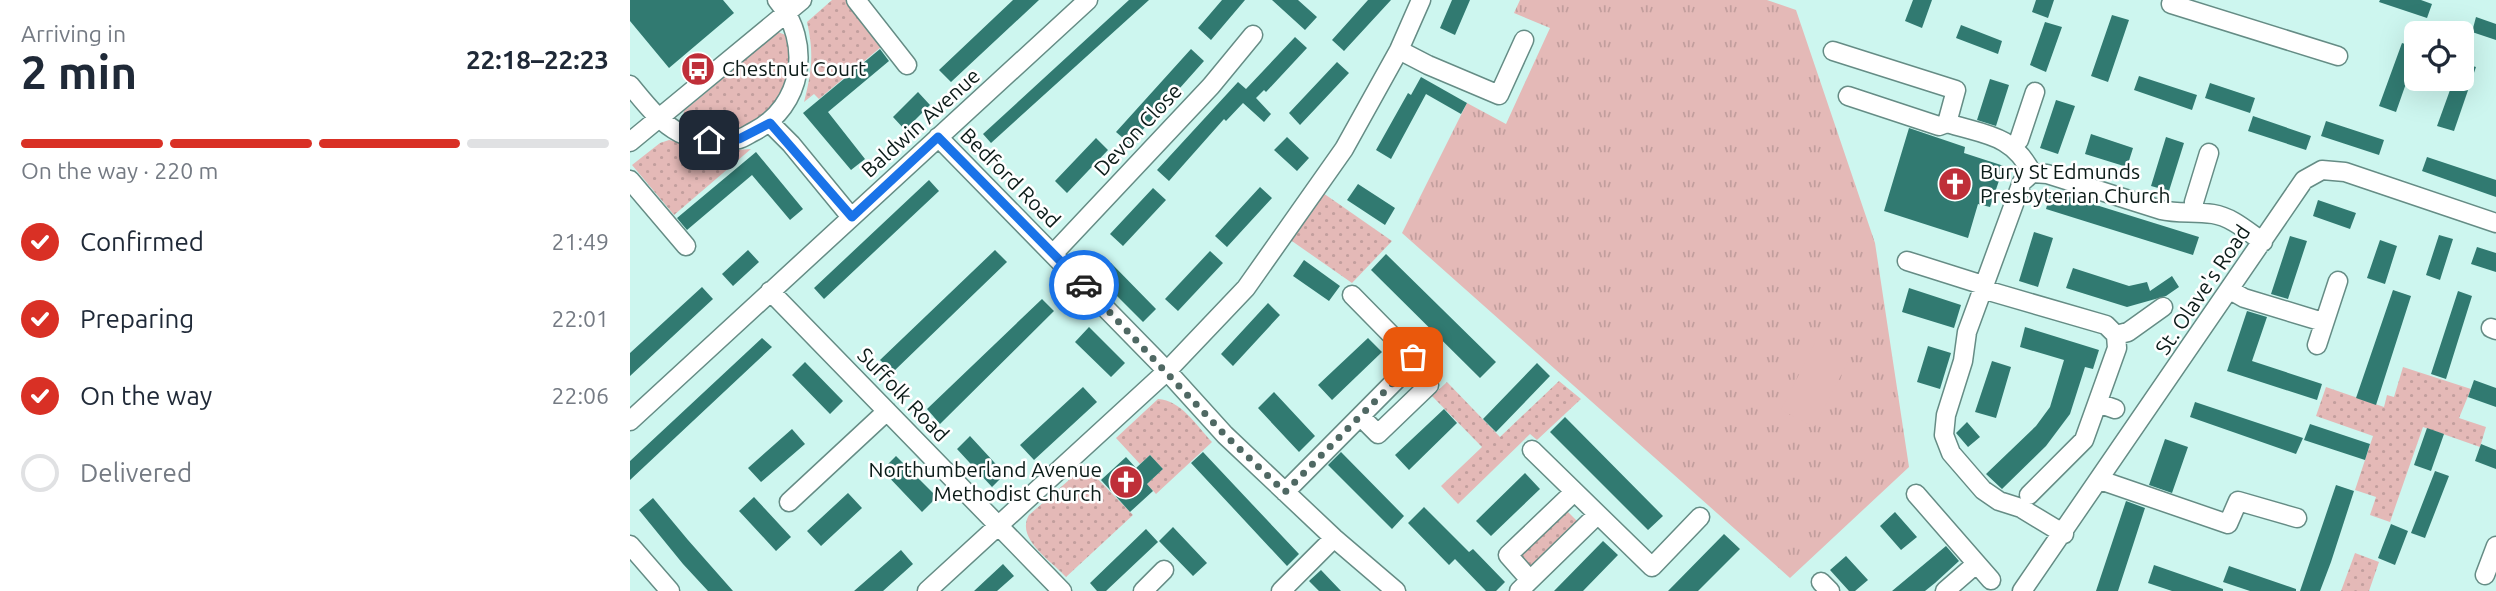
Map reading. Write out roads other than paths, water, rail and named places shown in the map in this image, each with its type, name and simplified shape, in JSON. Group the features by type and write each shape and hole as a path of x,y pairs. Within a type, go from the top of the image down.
{"street":[{"path":"630,142 659,119 782,6 802,0"},
{"path":"856,0 907,65"},
{"name":"Baldwin Avenue","path":"630,421 1088,0"},
{"path":"927,591 1167,371 1246,288 1344,149 1399,50 1421,0"},
{"path":"2171,5 2193,5 2338,57"},
{"path":"630,85 659,119 682,135 709,140 739,139 770,123 787,103 799,72 797,43 782,6"},
{"name":"Devon Close","path":"1053,254 1210,86 1253,35"},
{"path":"1399,50 1499,94 1524,40"},
{"path":"1833,51 1956,90 1947,123"},
{"path":"2013,146 2019,140 2035,92"},
{"path":"1848,96 1939,126 1947,123 2013,146 2024,157 2032,173"},
{"path":"770,123 852,217"},
{"name":"Bedford Road","path":"938,137 1167,371"},
{"path":"2194,212 2194,202 2209,153"},
{"name":"St. Olave's Road","path":"2022,591 2064,534 2304,180 2322,170 2345,172 2496,223"},
{"path":"2064,534 2021,508 1998,501 1983,491 1951,453 1944,435 1946,415 1963,361 1967,332 2022,182 2032,173 2047,174 2161,210 2226,218 2263,242"},
{"path":"630,180 686,246"},
{"path":"1908,261 2106,325 2116,335 2117,348 2106,406 2084,440 2029,495"},
{"path":"2317,345 2338,281"},
{"path":"2230,290 2244,298 2323,322"},
{"name":"Suffolk Road","path":"770,291 1062,591"},
{"path":"1285,492 1361,417 1409,366 1413,357 1352,295"},
{"path":"2116,335 2127,332 2163,307"},
{"path":"1361,417 1378,434 1429,385 1409,366"},
{"path":"1167,371 1225,435 1334,538 1396,591"},
{"path":"789,502 887,411"},
{"path":"1532,450 1652,567 1700,516"},
{"path":"2101,480 2228,524 2238,501 2297,518"},
{"path":"1574,492 1508,555 1524,586 1597,515"},
{"path":"1916,494 1992,580"},
{"path":"1281,591 1334,538"},
{"path":"630,545 670,591"},
{"path":"2485,575 2496,546"},
{"path":"1945,591 1976,565"},
{"path":"1143,591 1164,570"}],"place":[{"name":"Chestnut Court","path":"698,69"},
{"name":"Bury St Edmunds Presbyterian Church","path":"1955,184"},
{"name":"Northumberland Avenue Methodist Church","path":"1126,482"}]}
